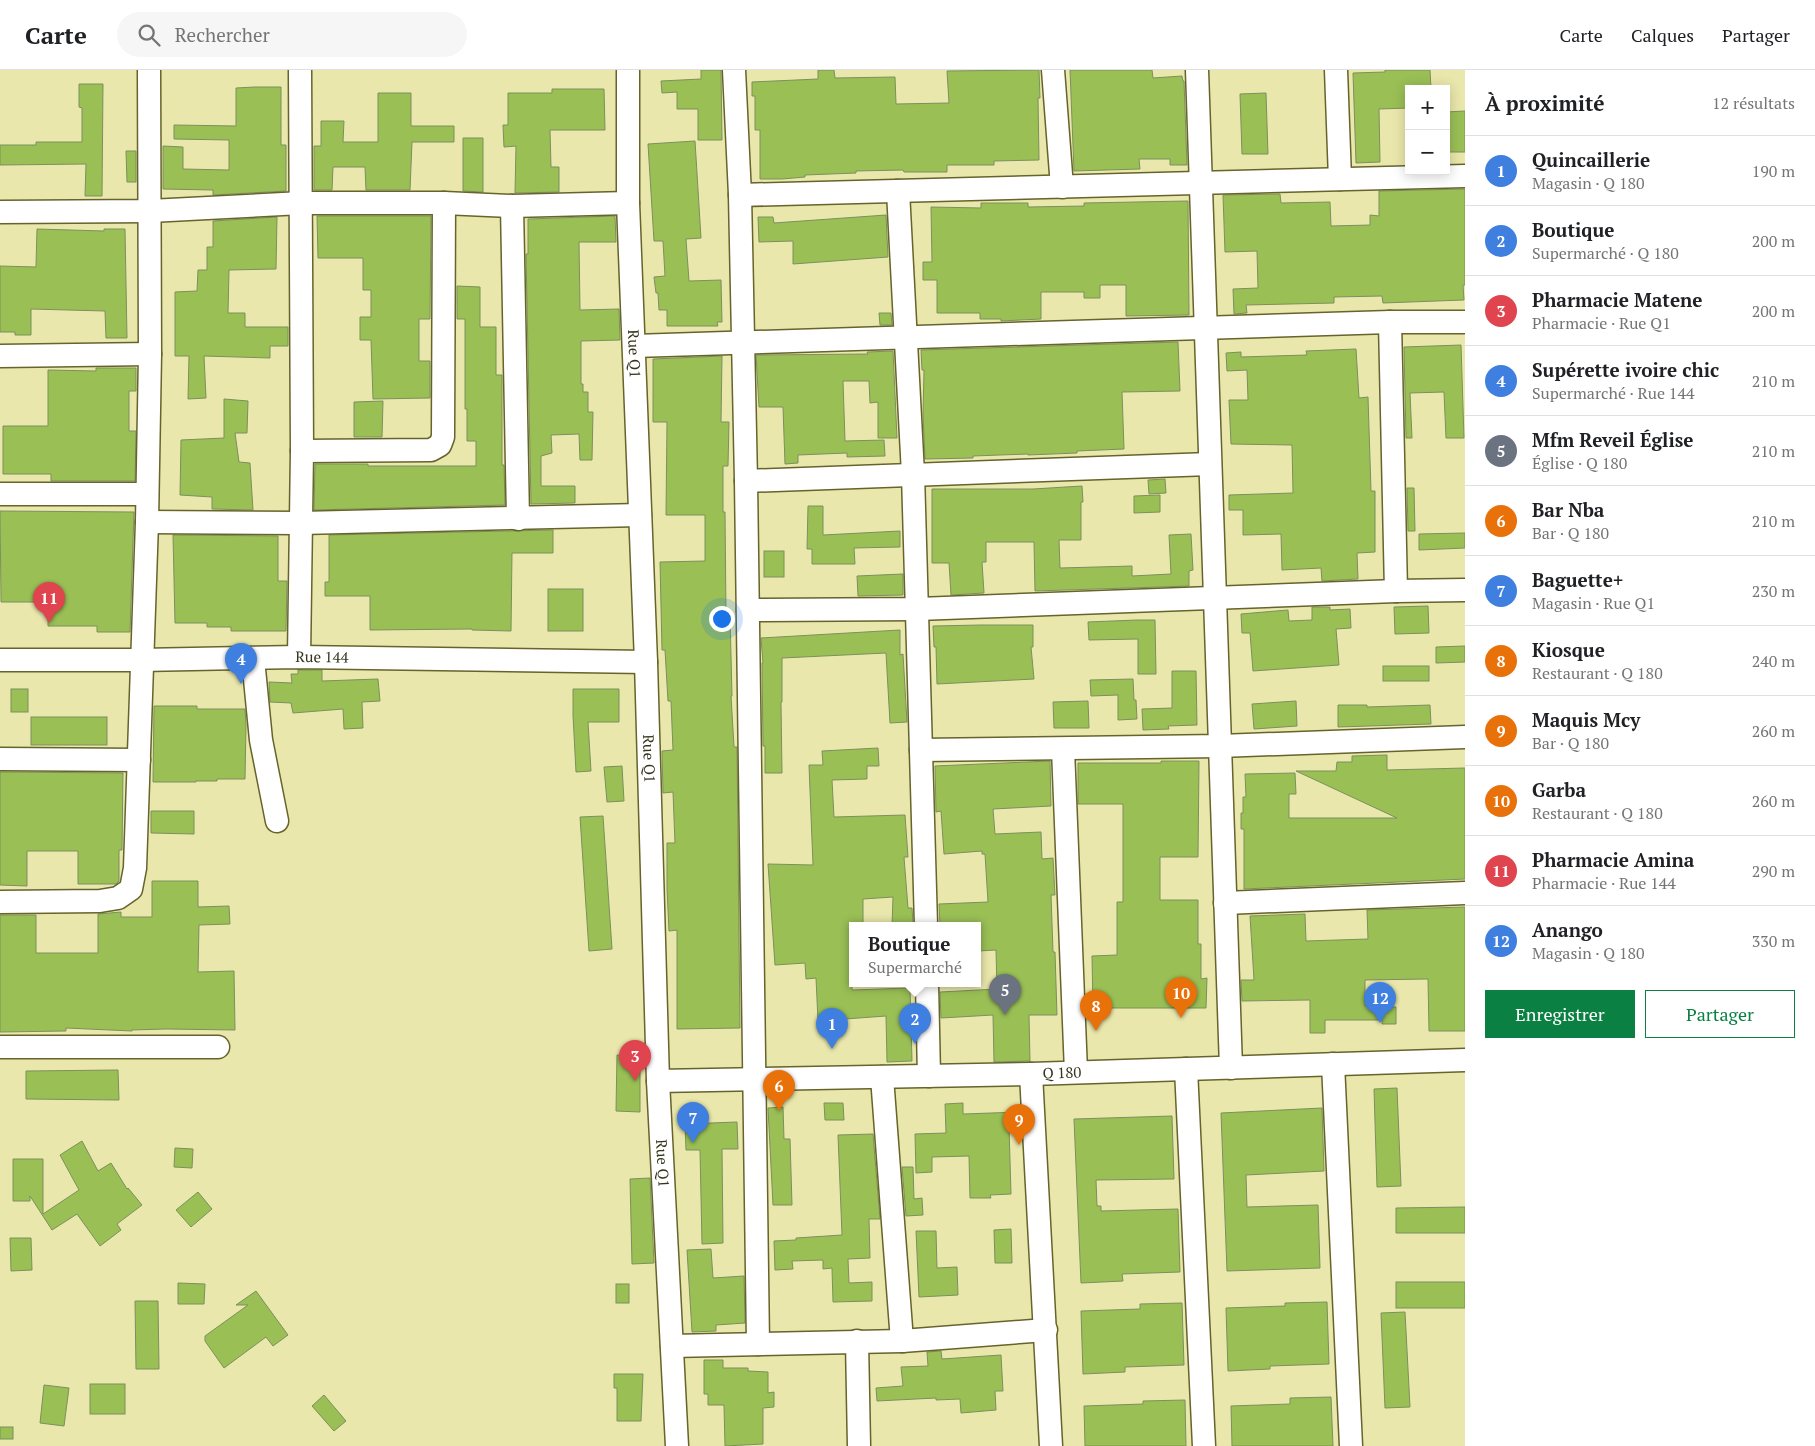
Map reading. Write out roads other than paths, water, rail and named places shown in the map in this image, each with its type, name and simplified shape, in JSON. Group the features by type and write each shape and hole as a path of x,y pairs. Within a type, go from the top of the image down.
{"street":[{"path":"0,902 100,901 118,898 131,889 135,868 147,522 150,354 149,70"},
{"path":"299,657 302,451 300,70"},
{"name":"Rue Q1","path":"628,70 628,203 646,662 658,1081 677,1446"},
{"path":"734,70 740,195 746,481 758,1344"},
{"path":"1053,70 1062,187"},
{"path":"1197,70 1230,1068"},
{"path":"1336,70 1340,179"},
{"path":"740,195 1465,176"},
{"path":"898,191 913,474 926,922"},
{"path":"0,212 150,211 302,203 444,203 512,206 628,203"},
{"path":"302,451 431,450 440,445 443,437 444,203"},
{"path":"512,206 518,519"},
{"path":"1390,322 1396,591"},
{"path":"634,346 1390,322 1465,322"},
{"path":"0,356 150,354"},
{"path":"746,481 1210,464"},
{"path":"0,494 146,494"},
{"path":"147,522 301,523 640,515"},
{"path":"748,610 918,609 1465,590"},
{"name":"Rue 144","path":"0,660 253,659 299,657 646,662"},
{"path":"253,659 261,740 277,821"},
{"path":"921,750 1220,746 1465,737"},
{"path":"1063,749 1076,1072"},
{"path":"0,759 138,760"},
{"path":"1225,903 1465,893"},
{"path":"927,987 929,1076"},
{"path":"0,1047 218,1048"},
{"name":"Q 180","path":"658,1081 1031,1074 1465,1060"},
{"path":"1333,1064 1351,1446"},
{"path":"1186,1069 1204,1446"},
{"path":"1031,1074 1051,1446"},
{"path":"882,1077 902,1341"},
{"path":"672,1346 902,1341 1046,1330"},
{"path":"857,1341 859,1446"}],"place":[{"name":"Pharmacie Amina","path":"49,623"},
{"name":"Supérette ivoire chic","path":"241,684"},
{"name":"Mfm Reveil Église","path":"1005,1015"},
{"name":"Garba","path":"1181,1018"},
{"name":"Anango","path":"1380,1023"},
{"name":"Kiosque","path":"1096,1031"},
{"name":"Boutique","path":"915,1044"},
{"name":"Quincaillerie","path":"832,1049"},
{"name":"Pharmacie Matene","path":"635,1081"},
{"name":"Bar Nba","path":"779,1111"},
{"name":"Baguette+","path":"693,1143"},
{"name":"Maquis Mcy","path":"1019,1145"}]}
